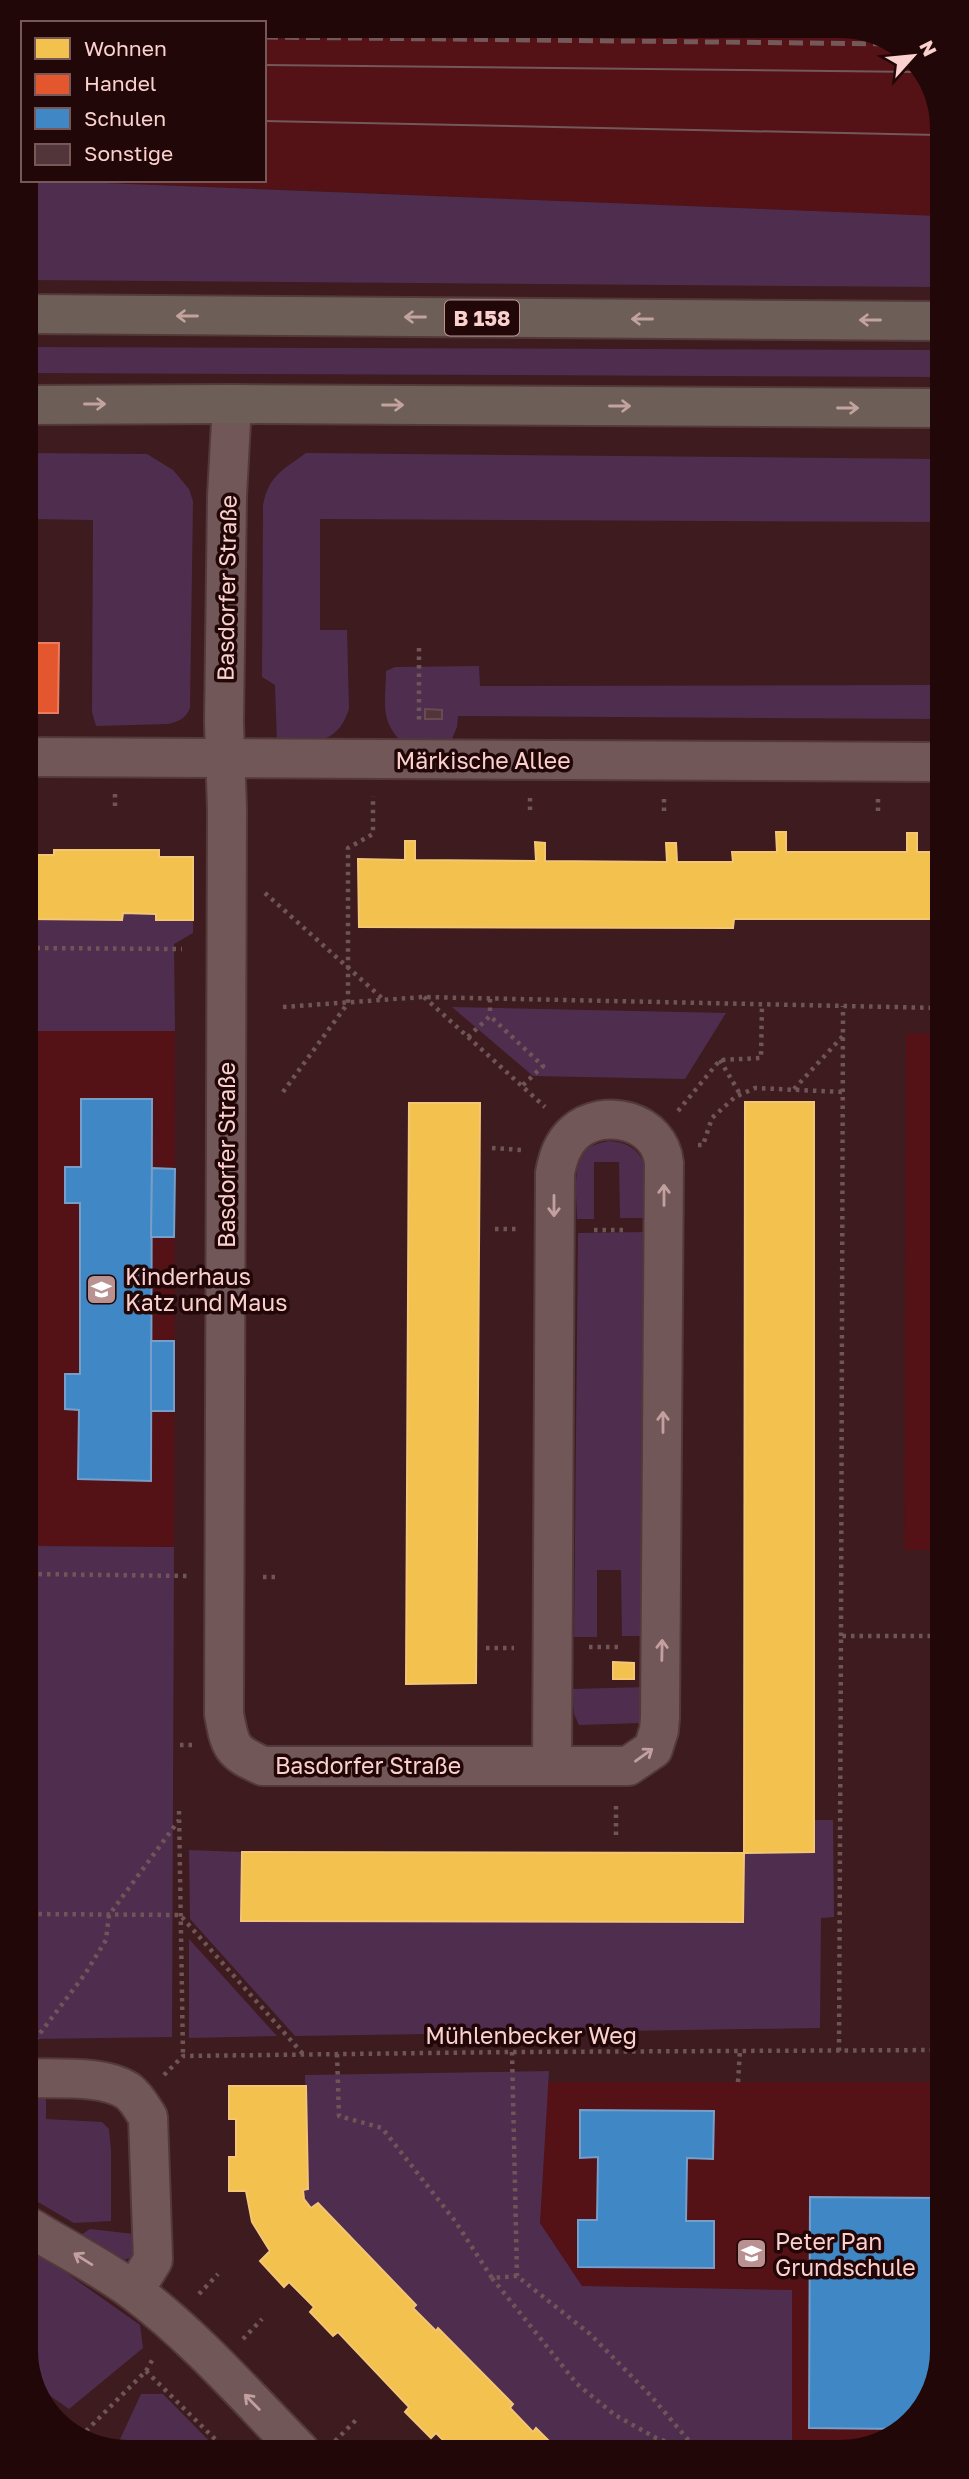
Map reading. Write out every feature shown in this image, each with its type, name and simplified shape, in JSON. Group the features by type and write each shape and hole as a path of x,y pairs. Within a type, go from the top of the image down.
{"main road":[{"name":"B 158","path":"39,314 930,321"},
{"path":"39,405 930,408"}],"street":[{"name":"Basdorfer Straße","path":"232,404 228,454 225,759 224,1714 229,1742 246,1759 263,1766 628,1766 653,1749 659,1730 663,1634 664,1163 663,1151 655,1139"},
{"name":"Märkische Allee","path":"39,757 930,762"},
{"path":"552,1764 555,1173 561,1151 574,1133 600,1120 615,1119 644,1128 655,1139"},
{"path":"38,2078 83,2079 113,2084 138,2100 148,2117 153,2259 134,2291"},
{"path":"38,2232 134,2291 308,2440"}],"path":[{"path":"419,648 420,760"},
{"path":"283,1092 348,1003 348,848 373,834 373,809"},
{"path":"261,890 384,999"},
{"path":"39,948 182,949"},
{"path":"423,997 574,1133"},
{"path":"283,1007 423,997 930,1008"},
{"path":"489,999 490,1016 542,1066 522,1086"},
{"path":"655,1139 720,1060 761,1058 762,1005"},
{"path":"839,2051 843,1006"},
{"path":"468,1037 490,1016"},
{"path":"793,1090 843,1035"},
{"path":"720,1060 740,1094"},
{"path":"703,1145 712,1118 740,1094 755,1088 843,1092"},
{"path":"495,1229 664,1230"},
{"path":"38,1574 181,1576"},
{"path":"841,1636 930,1636"},
{"path":"138,2100 183,2056 179,1811"},
{"path":"38,2036 85,1974 106,1940 109,1914 179,1821"},
{"path":"38,1914 180,1915 304,2054"},
{"name":"Mühlenbecker Weg","path":"183,2056 930,2050"},
{"path":"738,2082 740,2051"},
{"path":"512,2052 517,2276"},
{"path":"337,2054 339,2116 382,2127 455,2221 492,2278 577,2384 615,2415 662,2440"},
{"path":"492,2278 517,2276 590,2334 650,2395 688,2440"},
{"path":"86,2431 146,2371 171,2322"},
{"path":"146,2371 216,2440"},
{"path":"326,2440 357,2419"}],"shaded area":[{"path":"266,38 847,39 878,46 878,91 922,91 929,110 930,216 96,182 266,182"},
{"path":"39,182 930,216 930,287 39,280"},
{"path":"39,347 930,350 930,377 39,373"},
{"path":"39,453 147,454 173,470 189,489 193,501 190,708 182,719 176,722 96,726 92,712 93,520 39,519"},
{"path":"306,453 930,459 930,522 320,519 320,630 347,630 349,709 344,721 330,736 311,742 277,743 275,685 262,677 263,505 273,480"},
{"path":"479,666 480,686 930,685 930,719 458,716 457,727 449,746 402,742 390,726 385,710 386,671 395,667"},
{"path":"123,913 156,914 157,920 193,920 193,933 174,944 175,1031 39,1031 39,919 122,920"},
{"path":"452,1007 726,1013 685,1079 533,1076"},
{"name":"Kinderhaus Katz und Maus","path":"39,1031 175,1031 174,1547 38,1546"},
{"path":"906,1033 930,1034 930,1550 904,1550"},
{"path":"609,1141 634,1149 641,1157 647,1179 648,1218 620,1218 619,1162 594,1162 594,1219 577,1219 576,1185 580,1159 589,1148"},
{"path":"649,1232 647,1636 622,1636 621,1570 597,1570 597,1637 574,1637 578,1233"},
{"path":"38,1546 174,1547 172,2037 38,2039"},
{"path":"647,1687 641,1723 579,1725 574,1714 572,1689"},
{"path":"814,1820 833,1820 834,1917 821,1918 820,2028 295,2036 190,1919 189,1850 242,1852 241,1920 743,1922 744,1853 813,1852"},
{"path":"189,1939 277,2036 189,2038"},
{"path":"549,2071 540,2223 582,2286 792,2290 792,2440 548,2440 537,2428 533,2432 510,2408 513,2404 439,2329 436,2331 413,2308 416,2305 318,2203 311,2208 304,2199 303,2190 308,2189 305,2075"},
{"name":"Peter Pan Grundschule","path":"548,2082 930,2082 930,2351 926,2380 912,2406 896,2422 870,2436 841,2440 792,2440 792,2290 582,2286 540,2223"},
{"path":"38,2087 46,2087 46,2119 102,2122 109,2129 111,2221 74,2223 38,2202"},
{"path":"90,2229 134,2234 134,2257 120,2261 78,2237"},
{"path":"38,2253 140,2325 143,2348 69,2409 51,2397 40,2369"},
{"path":"141,2394 163,2394 208,2440 122,2440 120,2440"}],"building: Wohnen":[{"path":"776,832 786,832 786,852 907,852 907,833 917,833 917,852 930,852 930,919 734,919 733,928 359,927 358,859 405,860 405,841 415,841 415,860 536,861 535,842 545,843 545,861 667,862 666,843 676,843 677,862 733,862 732,852 777,852"},
{"path":"54,850 159,850 159,857 193,857 193,920 156,920 156,914 123,913 122,920 39,919 39,855 54,855"},
{"path":"745,1102 814,1102 814,1852 744,1853"},
{"path":"409,1103 480,1103 476,1683 406,1684"},
{"path":"613,1662 634,1663 634,1679 613,1679"},
{"path":"242,1852 744,1853 743,1922 241,1921"},
{"path":"229,2086 306,2086 308,2189 303,2190 304,2199 311,2208 318,2203 416,2305 413,2308 436,2331 438,2328 513,2404 510,2408 533,2432 536,2428 548,2440 443,2440 436,2433 431,2438 405,2412 409,2407 338,2332 333,2336 310,2312 314,2307 289,2282 284,2287 260,2261 270,2251 252,2222 246,2191 229,2191 229,2157 236,2157 236,2119 229,2119"}],"building: Handel":[{"path":"39,643 59,643 58,713 39,713"}],"building: Schulen":[{"path":"81,1099 152,1099 151,1481 78,1479 79,1410 65,1409 65,1374 80,1374 80,1203 65,1203 65,1167 81,1167"},
{"path":"152,1168 175,1169 174,1237 151,1237"},
{"path":"151,1341 174,1341 174,1411 151,1411"},
{"path":"580,2110 714,2111 713,2159 687,2158 686,2221 714,2221 714,2268 578,2267 578,2220 597,2220 598,2157 580,2158"},
{"path":"810,2197 930,2198 930,2351 929,2369 921,2391 912,2406 885,2429 809,2428"}],"building: Sonstige":[{"path":"425,709 442,710 442,719 425,719"}],"tram line":[{"path":"266,65 878,72"},
{"path":"266,121 930,135"}],"railway":[{"path":"387,38 870,44"}],"place":[{"name":"Kinderhaus Katz und Maus","path":"102,1289"},
{"name":"Peter Pan Grundschule","path":"752,2254"}]}
